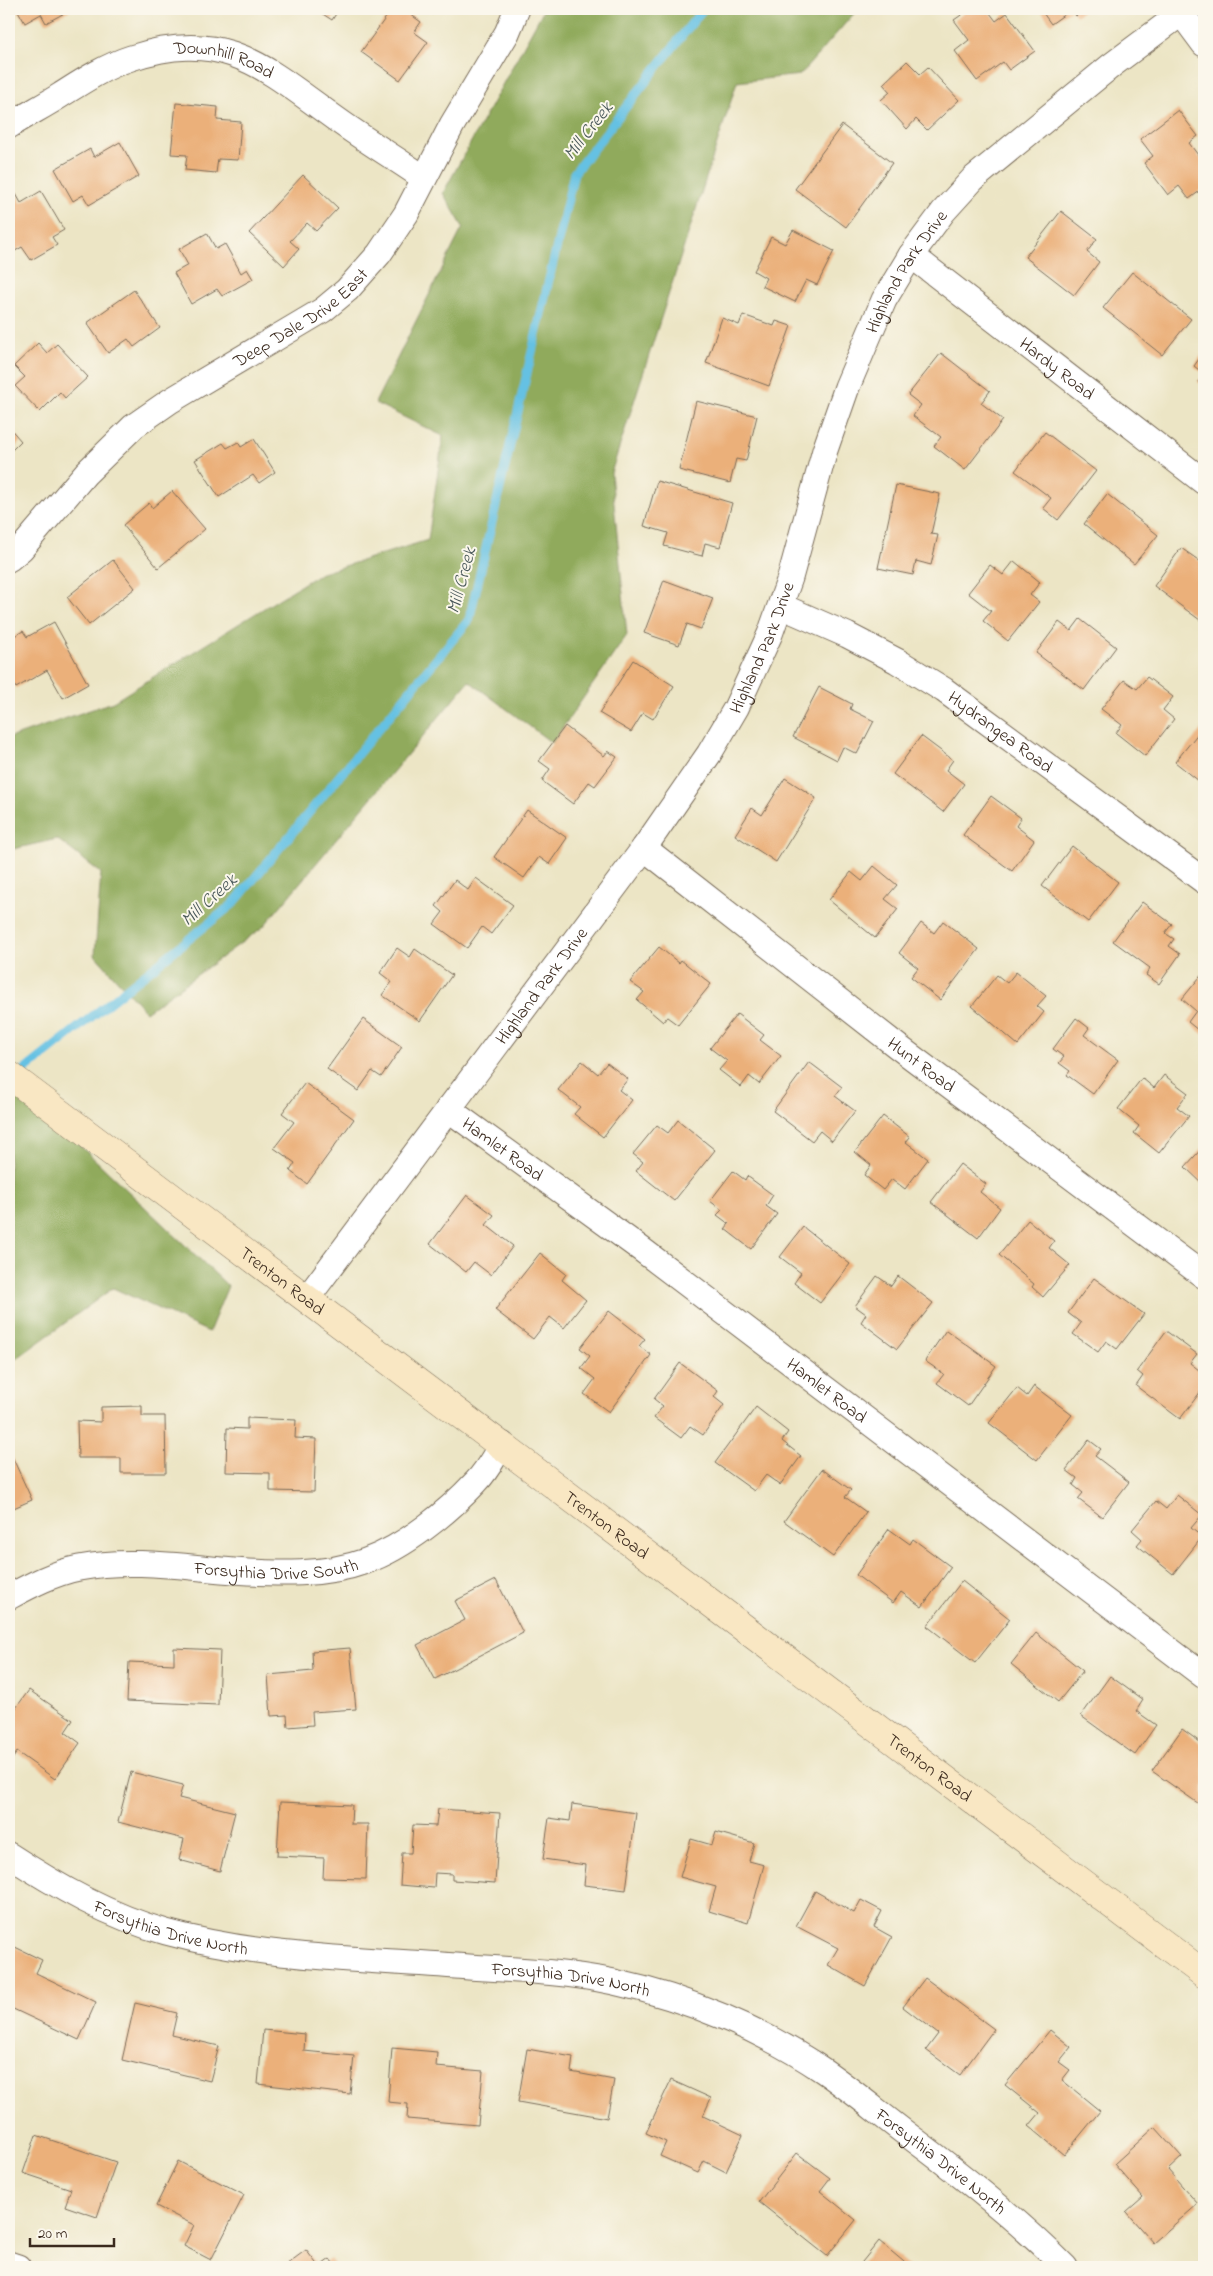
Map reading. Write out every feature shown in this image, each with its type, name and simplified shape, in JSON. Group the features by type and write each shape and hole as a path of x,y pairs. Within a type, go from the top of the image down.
{"main road":[{"name":"Trenton Road","path":"9,1074 308,1297 1204,1974"}],"street":[{"name":"Deep Dale Drive East","path":"9,559 20,549 86,473 134,426 170,401 323,310 347,290 379,254 406,214 452,125 507,33 517,9"},
{"path":"1184,11 1204,44"},
{"name":"Highland Park Drive","path":"308,1297 644,848 709,754 736,708 781,606 825,450 847,386 884,300 911,255 943,212 973,179 1112,65 1184,11"},
{"name":"Downhill Road","path":"9,126 94,75 130,58 151,52 191,47 217,49 239,55 268,70 338,121 424,178"},
{"name":"Hardy Road","path":"911,255 1204,482"},
{"name":"Hydrangea Road","path":"781,606 847,635 897,661 944,690 1204,881"},
{"name":"Hunt Road","path":"644,848 897,1046 1204,1276"},
{"name":"Hamlet Road","path":"448,1109 641,1249 1204,1676"},
{"name":"Forsythia Drive South","path":"9,1597 42,1580 79,1568 98,1566 135,1565 293,1573 329,1569 365,1561 391,1550 438,1517 476,1482 502,1444"},
{"name":"Forsythia Drive North","path":"9,1855 55,1885 116,1914 165,1932 218,1944 273,1952 554,1973 613,1982 670,1997 704,2010 776,2042 823,2071 971,2182 1033,2235 1065,2267"},
{"path":"9,2264 18,2267"}],"green space":[{"path":"544,9 858,9 800,75 737,82 611,473 627,635 552,743 469,681 263,927 146,1012 95,955 101,873 57,839 9,850 9,738 113,702 319,574 428,540 443,436 375,403 463,227 443,193"},
{"path":"9,1078 228,1286 209,1332 113,1288 9,1364"}],"building":[{"path":"17,9 72,9 46,23 41,14 25,23"},
{"path":"315,9 339,9 332,20"},
{"path":"392,9 403,9 421,22 414,32 428,42 400,80 361,52"},
{"path":"970,9 987,9 996,21 1007,13 1035,51 1009,70 1003,62 977,81 955,51 969,40 954,20"},
{"path":"1040,9 1072,9 1051,24"},
{"path":"1072,9 1085,9 1076,16"},
{"path":"907,61 920,74 928,67 959,100 927,130 916,119 907,129 881,100 890,92 883,84"},
{"path":"176,103 218,107 217,120 241,122 238,160 218,159 216,173 185,170 187,155 171,154"},
{"path":"1178,110 1198,136 1189,143 1204,163 1204,188 1189,199 1179,186 1168,195 1144,163 1153,156 1140,139"},
{"path":"842,125 892,163 846,227 795,189"},
{"path":"120,142 139,176 89,205 83,195 73,201 55,169 90,149 94,157"},
{"path":"303,175 338,208 316,231 307,223 290,241 299,249 284,266 249,233"},
{"path":"41,191 64,230 52,237 57,245 31,260 22,247 10,254 9,198 16,194 21,203"},
{"path":"1061,211 1097,239 1087,252 1099,262 1074,295 1025,257"},
{"path":"793,230 834,251 817,285 806,280 795,302 762,286 766,278 754,271 771,237 785,244"},
{"path":"207,233 216,249 225,244 241,273 247,269 253,279 222,296 217,289 191,304 174,273 188,265 179,249"},
{"path":"1132,272 1191,319 1162,355 1103,308"},
{"path":"134,290 160,328 134,347 128,339 108,353 87,323"},
{"path":"743,315 774,326 776,321 791,326 769,386 706,363 722,318 739,325"},
{"path":"38,343 47,353 57,344 88,377 65,398 60,392 40,412 15,386 25,377 14,366"},
{"path":"1204,352 1204,374 1194,366"},
{"path":"941,353 990,391 981,403 1003,420 965,470 934,446 941,437 913,416 921,405 908,395"},
{"path":"1204,374 1204,386 1198,382"},
{"path":"696,401 757,416 746,461 736,459 730,483 679,470"},
{"path":"9,427 21,441 9,453"},
{"path":"1045,432 1096,471 1058,520 1043,508 1051,498 1015,471"},
{"path":"254,439 275,472 259,483 253,475 219,497 195,460 223,443 227,448 238,442 241,447"},
{"path":"657,481 732,503 720,547 705,543 702,556 664,546 668,533 644,526"},
{"path":"896,485 940,494 931,534 938,535 931,565 916,561 913,575 878,568"},
{"path":"172,491 205,529 158,568 123,525 149,503 152,508"},
{"path":"1107,494 1158,535 1134,564 1084,524"},
{"path":"1181,548 1204,564 1204,623 1154,586"},
{"path":"113,560 135,588 89,625 67,597"},
{"path":"1014,561 1040,582 1030,595 1039,602 1008,641 983,621 991,611 968,593 990,565 1003,575"},
{"path":"664,580 713,598 701,629 687,624 679,645 644,633"},
{"path":"1080,619 1116,647 1084,690 1036,653 1059,622 1071,631"},
{"path":"54,622 88,684 63,698 47,670 16,688 9,676 9,639 23,631 27,637"},
{"path":"633,660 674,686 653,719 643,713 631,732 599,713"},
{"path":"1147,677 1173,697 1163,710 1174,719 1145,756 1116,733 1122,725 1101,709 1124,680 1137,689"},
{"path":"819,687 852,704 850,709 874,721 857,754 843,747 837,760 793,737"},
{"path":"565,726 604,756 608,751 617,757 595,786 589,782 573,804 542,781 550,769 539,761"},
{"path":"1204,726 1204,785 1175,762"},
{"path":"921,736 953,760 946,770 964,784 943,812 893,774"},
{"path":"785,778 816,798 776,862 735,835 752,808 762,815"},
{"path":"991,796 1021,818 1016,826 1034,840 1012,871 963,835"},
{"path":"527,810 567,838 549,864 539,857 524,878 494,857"},
{"path":"1072,846 1118,882 1088,922 1042,886"},
{"path":"874,866 897,885 885,899 898,909 875,938 829,900 851,872 862,881"},
{"path":"476,878 513,905 491,934 482,927 467,948 434,924 443,912 436,906 455,880 468,890"},
{"path":"1142,902 1172,924 1165,933 1174,939 1169,946 1180,954 1159,984 1146,975 1150,968 1113,941"},
{"path":"943,921 979,949 940,1000 911,977 918,968 899,953 921,923 934,933"},
{"path":"659,947 679,963 681,960 711,984 678,1025 667,1017 663,1022 637,1000 644,992 630,982"},
{"path":"397,948 410,957 415,949 452,975 420,1021 382,995 392,982 380,973"},
{"path":"1016,972 1046,996 1037,1006 1044,1012 1018,1045 972,1006 997,975 1007,983"},
{"path":"1204,972 1204,1035 1188,1022 1196,1011 1182,999"},
{"path":"737,1014 764,1035 760,1040 781,1056 759,1084 749,1076 741,1087 719,1070 727,1061 710,1048"},
{"path":"1076,1018 1089,1028 1084,1035 1118,1060 1093,1094 1067,1075 1070,1071 1059,1063 1064,1057 1053,1049"},
{"path":"363,1019 402,1047 381,1077 372,1071 358,1091 327,1069"},
{"path":"582,1061 598,1074 607,1063 628,1079 619,1090 632,1100 603,1137 574,1114 580,1107 558,1090"},
{"path":"809,1062 842,1087 835,1096 855,1111 832,1141 820,1131 812,1141 773,1111"},
{"path":"1164,1075 1188,1093 1177,1107 1189,1116 1159,1153 1134,1133 1139,1126 1118,1109 1142,1078 1154,1088"},
{"path":"305,1083 354,1119 307,1184 290,1171 295,1163 274,1148 294,1122 282,1113"},
{"path":"883,1116 910,1137 906,1142 928,1159 905,1189 892,1179 883,1190 864,1175 871,1165 855,1152"},
{"path":"678,1120 715,1150 674,1201 636,1171 643,1162 633,1154 657,1125 668,1133"},
{"path":"1204,1146 1204,1185 1185,1167"},
{"path":"960,1164 986,1184 980,1192 1000,1208 978,1238 931,1202"},
{"path":"733,1171 745,1180 747,1176 773,1195 766,1206 777,1214 751,1249 725,1229 729,1224 717,1215 722,1210 710,1201"},
{"path":"467,1195 494,1215 486,1225 513,1246 491,1275 474,1262 466,1272 430,1244"},
{"path":"1028,1220 1054,1241 1049,1248 1070,1265 1043,1297 1032,1287 1034,1284 999,1255"},
{"path":"803,1227 850,1264 820,1303 794,1283 801,1273 780,1257"},
{"path":"540,1253 566,1274 562,1280 586,1300 564,1328 550,1317 533,1339 495,1310"},
{"path":"877,1276 891,1286 898,1276 933,1303 897,1349 861,1322 866,1314 855,1306"},
{"path":"1094,1278 1144,1314 1117,1349 1106,1341 1098,1352 1073,1334 1081,1323 1068,1313"},
{"path":"609,1311 645,1339 639,1346 651,1355 609,1412 584,1394 595,1379 581,1368 590,1356 580,1348"},
{"path":"946,1330 996,1366 968,1406 937,1383 944,1374 925,1361"},
{"path":"1166,1331 1197,1354 1190,1363 1204,1374 1204,1387 1180,1419 1136,1386 1143,1376 1137,1371"},
{"path":"680,1363 718,1391 714,1397 724,1405 703,1435 690,1426 681,1438 654,1418 663,1406 654,1399"},
{"path":"1034,1386 1072,1415 1037,1460 989,1423 1017,1388 1027,1396"},
{"path":"142,1406 142,1416 165,1416 166,1473 121,1473 121,1458 78,1458 77,1421 101,1422 101,1407"},
{"path":"756,1407 788,1432 782,1441 801,1456 780,1485 766,1475 754,1491 715,1463"},
{"path":"247,1418 296,1420 295,1438 316,1439 314,1492 270,1491 270,1473 226,1472 227,1428 247,1429"},
{"path":"1089,1440 1101,1449 1095,1456 1129,1482 1102,1517 1078,1499 1083,1493 1073,1485 1077,1478 1066,1470"},
{"path":"9,1452 32,1500 9,1510"},
{"path":"822,1469 851,1490 845,1497 866,1512 833,1557 784,1521"},
{"path":"1177,1495 1202,1515 1191,1528 1202,1537 1173,1574 1137,1545 1142,1539 1132,1530 1156,1501 1166,1509"},
{"path":"889,1529 910,1544 913,1539 951,1567 922,1607 901,1592 893,1603 856,1575"},
{"path":"496,1580 523,1633 435,1679 417,1645 465,1620 455,1601"},
{"path":"962,1581 1010,1619 975,1663 927,1626"},
{"path":"1036,1633 1083,1671 1058,1702 1011,1664"},
{"path":"174,1648 220,1650 218,1705 127,1701 129,1662 174,1664"},
{"path":"350,1648 356,1709 312,1712 313,1725 288,1727 287,1715 271,1716 268,1675 313,1671 312,1651"},
{"path":"1110,1676 1143,1700 1136,1711 1156,1725 1135,1755 1081,1716"},
{"path":"29,1690 73,1720 65,1732 80,1743 55,1779 17,1752 9,1764 9,1702 16,1708"},
{"path":"1182,1729 1204,1745 1204,1803 1202,1806 1152,1771"},
{"path":"131,1772 183,1785 179,1798 235,1812 220,1871 179,1860 184,1839 118,1822"},
{"path":"280,1802 352,1805 351,1824 368,1824 366,1879 323,1878 324,1858 277,1856"},
{"path":"572,1804 636,1813 626,1890 584,1885 586,1865 543,1859 549,1818 570,1821"},
{"path":"438,1809 500,1813 495,1883 452,1880 452,1874 435,1873 434,1888 400,1885 402,1853 411,1853 413,1825 436,1826"},
{"path":"716,1832 754,1843 749,1861 764,1865 748,1923 709,1911 716,1887 680,1877 691,1839 712,1845"},
{"path":"815,1891 854,1913 861,1900 882,1911 874,1927 892,1937 865,1986 828,1965 838,1948 796,1926"},
{"path":"15,1947 42,1960 36,1973 96,2002 79,2040 9,2007 9,1959"},
{"path":"925,1978 994,2029 960,2075 926,2050 938,2034 903,2007"},
{"path":"135,2003 177,2013 172,2035 219,2046 210,2081 122,2060"},
{"path":"263,2030 305,2034 304,2051 354,2056 350,2094 258,2084"},
{"path":"1050,2030 1071,2047 1059,2062 1070,2070 1062,2080 1100,2111 1064,2155 1029,2126 1040,2113 1005,2085"},
{"path":"392,2048 437,2052 436,2067 483,2071 478,2125 407,2119 408,2104 388,2102"},
{"path":"527,2049 573,2057 571,2072 614,2080 607,2118 518,2102"},
{"path":"671,2080 711,2098 703,2116 743,2135 726,2172 704,2161 698,2173 660,2156 666,2142 646,2133"},
{"path":"1155,2127 1182,2157 1168,2170 1198,2204 1153,2243 1126,2212 1143,2197 1114,2164"},
{"path":"36,2135 116,2162 97,2217 65,2206 71,2189 23,2173"},
{"path":"797,2153 830,2178 820,2191 856,2220 827,2256 759,2202"},
{"path":"178,2161 244,2195 211,2260 184,2246 194,2225 156,2206"},
{"path":"879,2241 910,2267 858,2267"},
{"path":"306,2250 319,2267 283,2267"},
{"path":"330,2259 336,2267 319,2267"}],"waterway":[{"name":"Mill Creek","path":"16,1077 233,904 469,620 574,173 703,9"}]}
